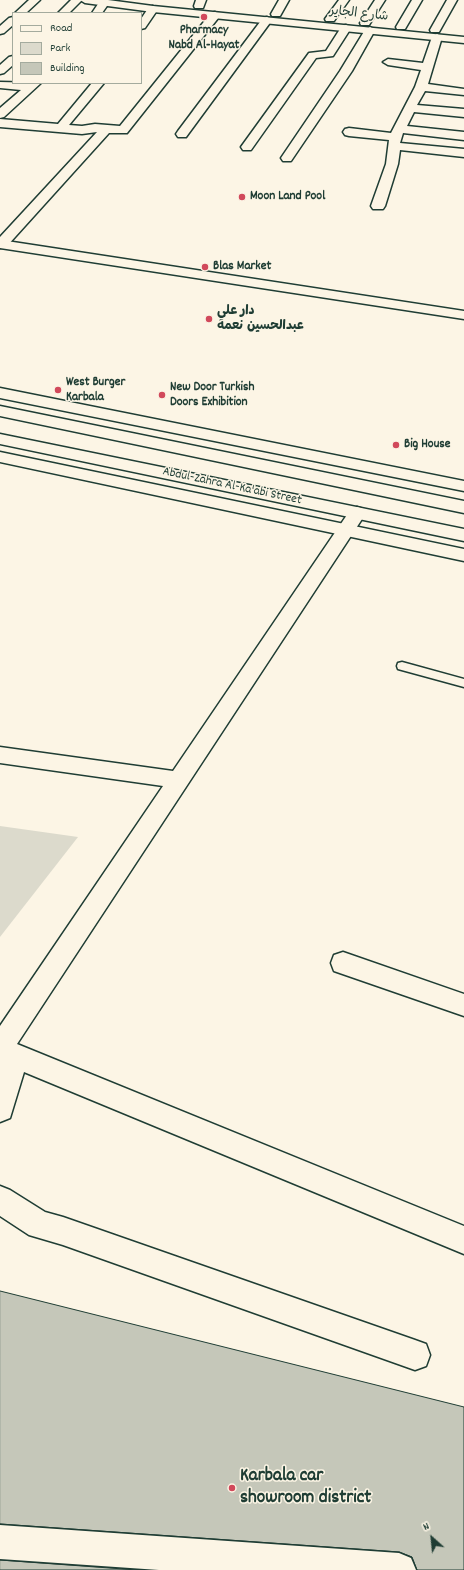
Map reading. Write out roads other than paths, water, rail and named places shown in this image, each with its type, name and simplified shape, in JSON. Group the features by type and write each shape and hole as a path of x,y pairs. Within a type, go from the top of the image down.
{"street":[{"path":"21,12 35,0"},
{"path":"64,12 77,0"},
{"name":"شارع الجاير","path":"85,0 104,3 200,3 272,17 346,28 401,27 464,40"},
{"name":"شارع الجاير","path":"141,0 215,15 330,19 367,27 436,34 464,33"},
{"path":"182,134 284,0"},
{"path":"330,19 344,0"},
{"path":"287,158 346,71 380,0"},
{"path":"401,27 416,0"},
{"path":"378,206 392,164 396,137 421,88 436,34 452,0"},
{"path":"98,12 104,3"},
{"path":"142,24 154,3"},
{"path":"0,123 82,130 95,128 105,130 123,130 215,15"},
{"path":"0,31 12,21"},
{"path":"247,147 313,55 329,54 346,28"},
{"path":"0,71 12,60"},
{"path":"388,62 426,70 441,75"},
{"path":"61,128 97,84"},
{"path":"0,85 33,85"},
{"path":"0,114 5,105 33,85"},
{"path":"421,88 464,92"},
{"path":"410,108 464,113"},
{"path":"1,244 105,130"},
{"path":"349,132 396,137 464,136"},
{"path":"396,137 464,153"},
{"path":"1,244 362,300 464,314"},
{"path":"0,393 464,486"},
{"name":"Abdul-Zahra Al-Ka'abi Street","path":"0,411 464,507"},
{"path":"168,445 180,428"},
{"name":"Abdul-Zahra Al-Ka'abi Street","path":"0,439 352,521 464,535"},
{"path":"0,457 352,521 464,555"},
{"path":"0,1108 5,1051 180,780 352,521"},
{"path":"0,755 180,780"},
{"path":"343,963 464,1005"},
{"path":"5,1051 464,1240"},
{"path":"0,1199 39,1225 63,1232 415,1355"},
{"path":"0,1542 282,1566 399,1570"}],"lane":[{"path":"402,666 464,683"}],"place":[{"name":"Pharmacy Nabd Al-Hayat","path":"204,17"},
{"name":"Moon Land Pool","path":"242,197"},
{"name":"Blas Market","path":"205,267"},
{"name":"دار علي عبدالحسين نعمه","path":"209,319"},
{"name":"West Burger Karbala","path":"58,390"},
{"name":"New Door Turkish Doors Exhibition","path":"162,395"},
{"name":"Big House","path":"396,445"},
{"name":"Karbala car showroom district","path":"232,1488"}]}
